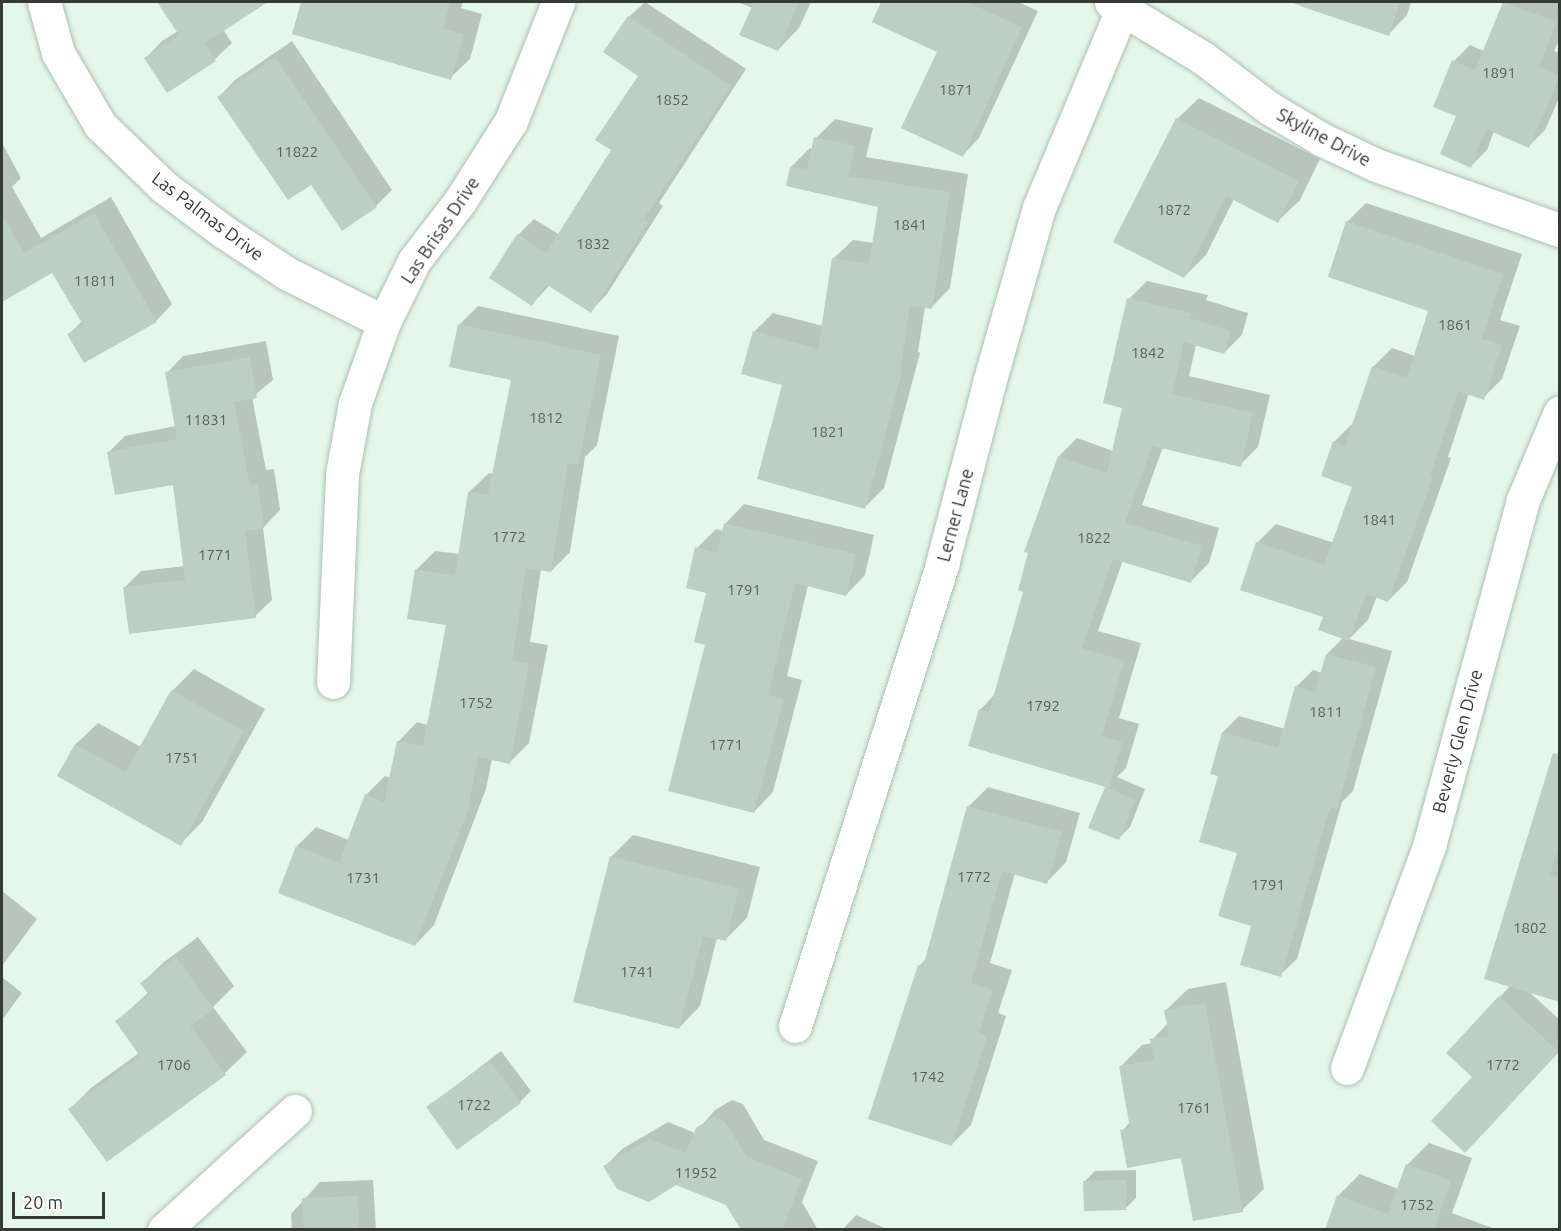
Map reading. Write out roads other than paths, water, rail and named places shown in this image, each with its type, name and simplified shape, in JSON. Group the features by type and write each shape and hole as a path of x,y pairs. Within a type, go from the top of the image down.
{"street":[{"name":"Las Palmas Drive","path":"44,2 58,53 100,125 164,187 224,232 288,274 384,322"},
{"name":"Las Brisas Drive","path":"333,682 342,474 355,403 384,322 414,261 460,201 511,121 558,2"},
{"name":"Skyline Drive","path":"1117,4 1203,58 1269,108 1321,139 1376,165 1560,230"},
{"name":"Lerner Lane","path":"795,1026 942,564 988,383 1039,208 1117,4"},
{"name":"Beverly Glen Drive","path":"1347,1068 1429,846 1522,500 1560,412"},
{"path":"164,1230 295,1111"}]}
